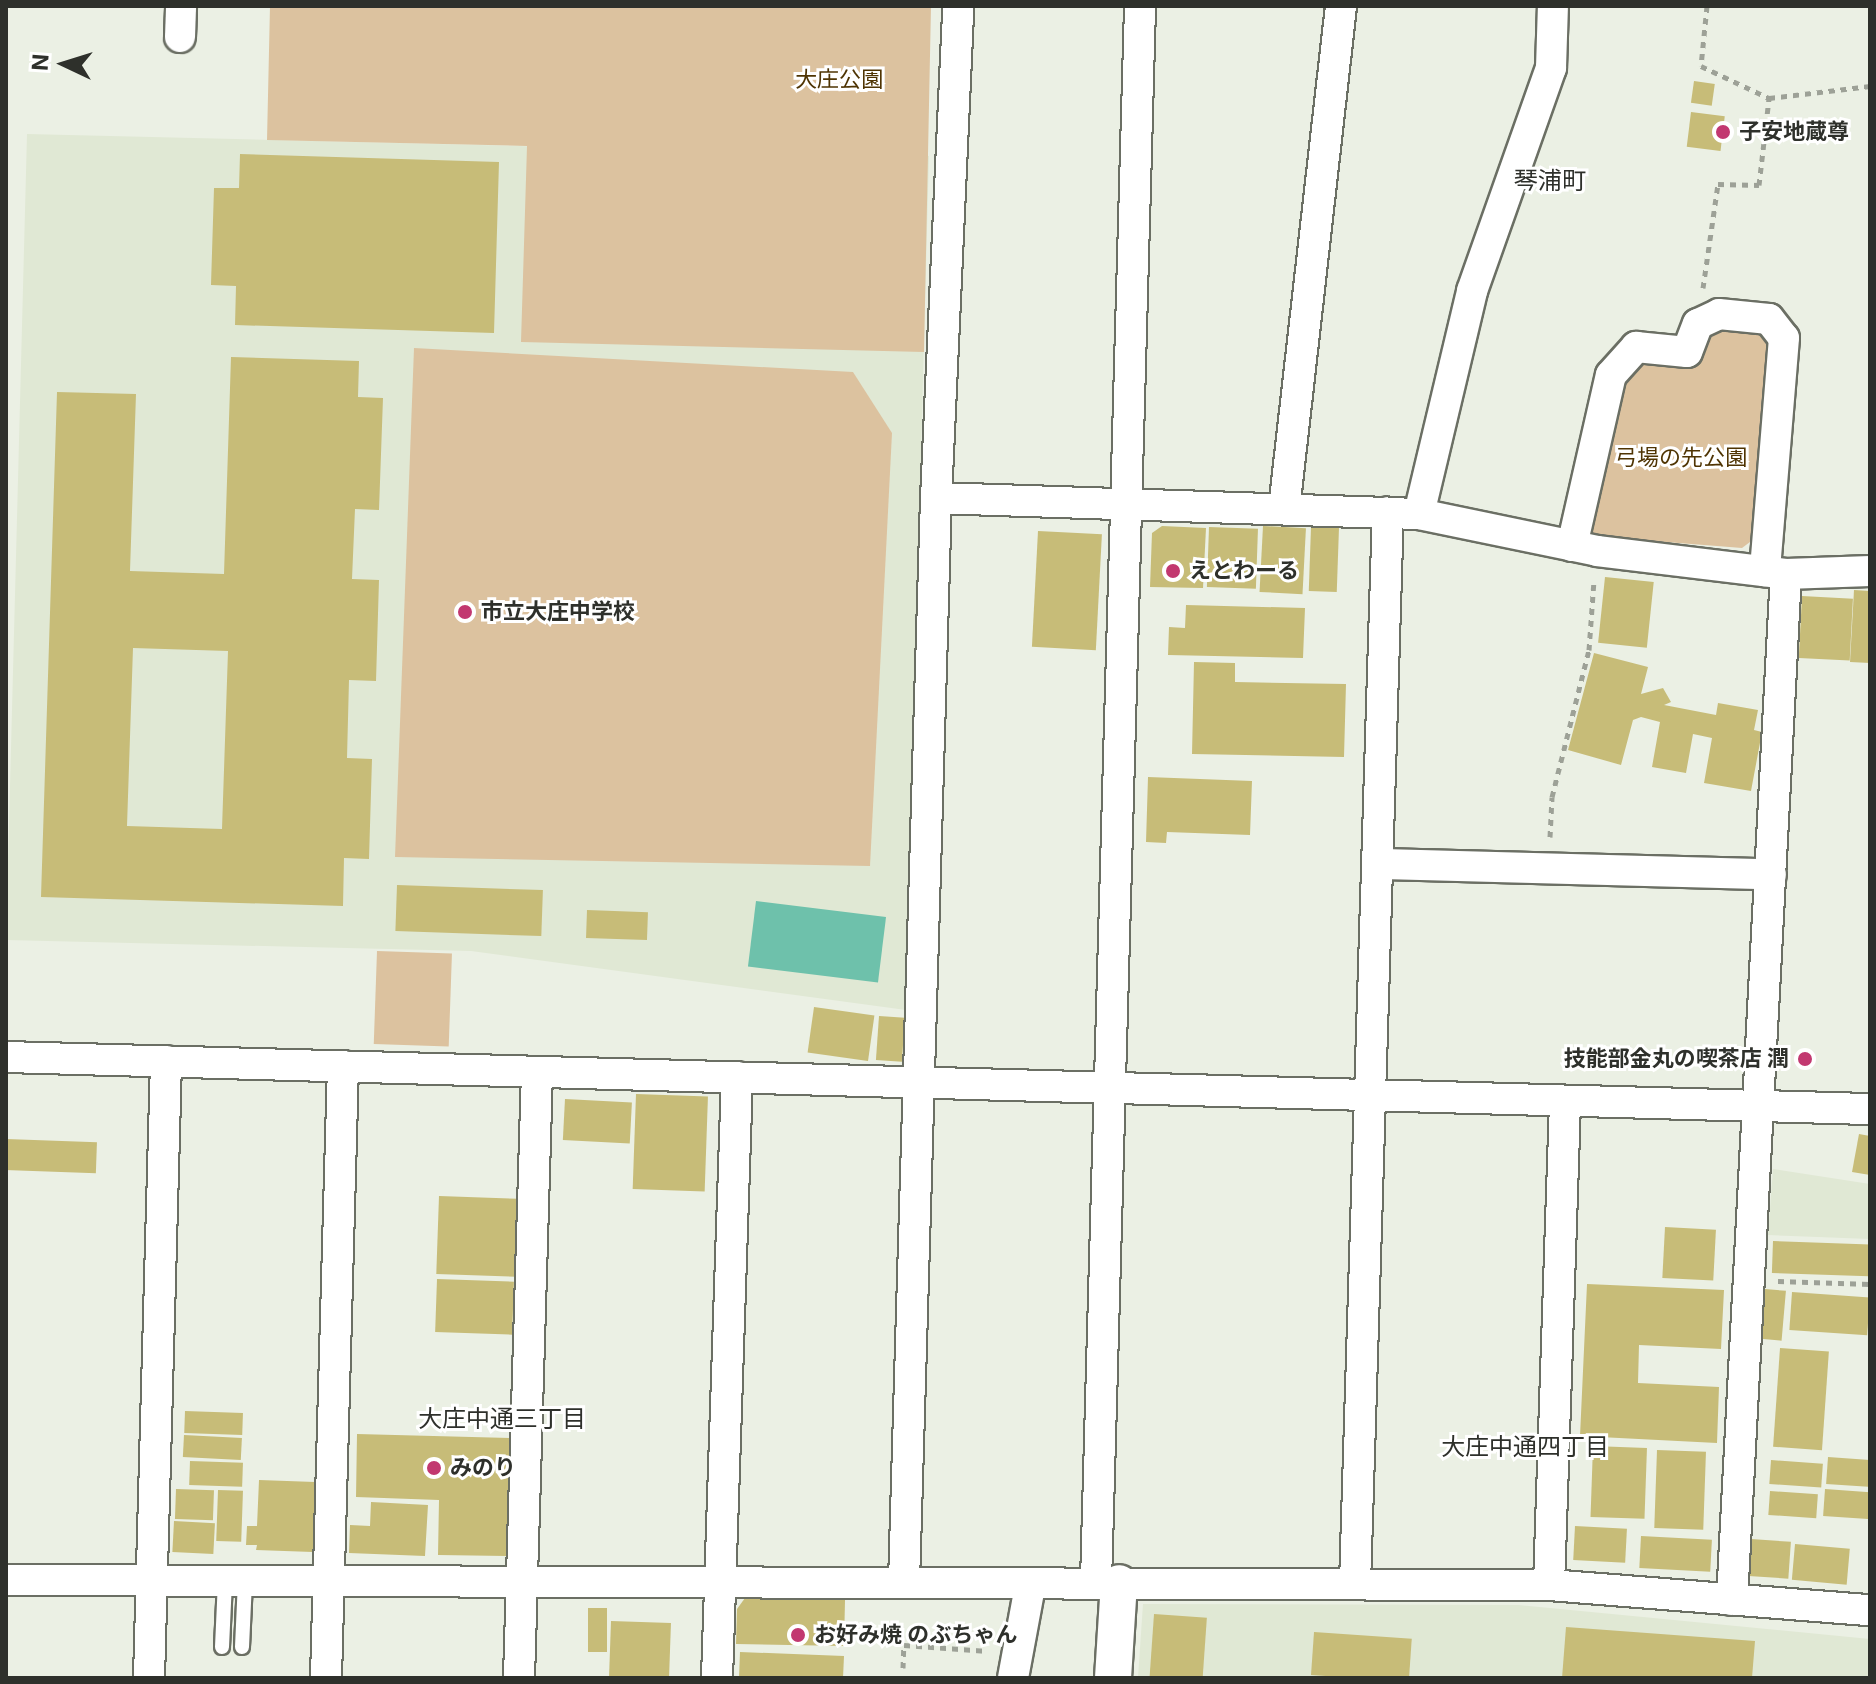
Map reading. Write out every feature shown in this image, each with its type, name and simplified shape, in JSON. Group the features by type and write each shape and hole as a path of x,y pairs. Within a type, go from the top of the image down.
{"street":[{"path":"180,37 181,6"},
{"path":"904,1582 936,498 958,6"},
{"path":"1113,1678 1108,1583 1107,1087 1140,6"},
{"path":"1284,509 1341,6"},
{"path":"1419,514 1472,291 1551,68 1553,6"},
{"path":"1584,549 1611,375 1636,347 1687,352 1698,324 1719,314 1769,319 1784,338 1775,573 1771,874 1732,1600"},
{"path":"936,498 1419,514 1584,549 1775,573 1870,571"},
{"path":"1355,1584 1374,1095 1388,513"},
{"path":"1379,864 1771,874"},
{"path":"6,1057 1870,1109"},
{"path":"149,1678 166,1061"},
{"path":"326,1678 343,1066"},
{"path":"519,1678 537,1072"},
{"path":"717,1678 737,1077"},
{"path":"1549,1585 1565,1101"},
{"path":"6,1580 904,1582 1030,1586 1108,1583 1549,1585 1870,1610"},
{"path":"1015,1666 1030,1586"}],"lane":[{"path":"222,1647 235,1580"},
{"path":"235,1580 242,1647"}],"path":[{"path":"1707,6 1701,66 1769,98 1870,86"},
{"path":"1698,324 1718,184 1759,185 1769,98"},
{"path":"1548,868 1552,797 1589,650 1584,549"},
{"path":"1749,1281 1870,1284"},
{"path":"903,1668 904,1645 1015,1666"}],"shaded area":[{"name":"市立大庄中学校","path":"27,134 929,156 906,1010 471,951 6,940"},
{"path":"756,901 886,917 878,982 748,967"},
{"path":"1773,1169 1870,1184 1870,1239 1768,1235"},
{"path":"1143,1604 1519,1605 1870,1639 1870,1678 1138,1678"}],"green space":[{"name":"大庄公園","path":"270,6 931,6 924,352 521,342 527,146 267,140"},
{"name":"弓場の先公園","path":"1716,322 1757,327 1769,344 1758,536 1742,548 1590,536 1616,377 1637,354"},
{"path":"414,348 853,372 892,433 870,866 395,857"},
{"path":"377,951 452,954 449,1047 374,1044"}],"building":[{"path":"1694,81 1715,84 1712,106 1691,103"},
{"path":"1691,112 1725,116 1720,151 1687,147"},
{"path":"240,154 499,162 494,333 235,325 236,286 211,285 214,188 239,188"},
{"path":"231,357 359,361 358,397 383,398 379,510 355,509 352,579 379,580 376,681 349,680 347,758 372,759 369,859 344,858 343,906 41,897 57,392 136,394 130,571 224,574","holes":["133,648 228,651 222,829 127,826"]},
{"path":"1162,526 1206,528 1203,588 1150,587 1152,533"},
{"path":"1263,526 1306,528 1302,594 1260,592"},
{"path":"1209,527 1258,529 1256,589 1207,587"},
{"path":"1311,527 1339,528 1337,592 1309,591"},
{"path":"1038,531 1102,534 1096,650 1032,647"},
{"path":"1605,577 1654,582 1647,648 1598,643"},
{"path":"1854,590 1870,591 1870,663 1850,662"},
{"path":"1802,596 1853,599 1850,661 1799,658"},
{"path":"1186,605 1305,608 1303,658 1168,655 1169,627 1185,628"},
{"path":"1594,653 1648,667 1641,694 1663,688 1671,702 1664,705 1716,715 1718,703 1758,710 1754,730 1762,732 1751,791 1704,783 1712,738 1693,734 1686,773 1652,767 1660,722 1641,717 1633,720 1621,765 1568,750"},
{"path":"1194,662 1235,663 1235,682 1346,684 1344,757 1192,754"},
{"path":"1148,777 1252,781 1250,835 1167,832 1166,843 1146,842"},
{"path":"397,885 543,890 541,936 395,931"},
{"path":"587,910 648,912 647,940 586,938"},
{"path":"814,1007 874,1015 868,1061 808,1053"},
{"path":"879,1016 905,1018 902,1062 876,1060"},
{"path":"636,1094 708,1097 705,1191 633,1189"},
{"path":"565,1099 632,1103 630,1143 563,1140"},
{"path":"1859,1134 1870,1136 1870,1175 1852,1172"},
{"path":"6,1139 97,1142 96,1173 6,1170"},
{"path":"439,1196 518,1199 515,1277 436,1274"},
{"path":"1665,1227 1716,1230 1713,1281 1662,1278"},
{"path":"1773,1241 1870,1244 1869,1276 1772,1273"},
{"path":"437,1279 514,1282 512,1335 435,1332"},
{"path":"1587,1284 1724,1290 1721,1349 1639,1345 1638,1383 1719,1387 1717,1443 1580,1436"},
{"path":"1765,1289 1786,1291 1782,1341 1761,1339"},
{"path":"1792,1292 1870,1297 1867,1335 1789,1330"},
{"path":"1780,1348 1829,1351 1822,1450 1773,1447"},
{"path":"185,1411 243,1413 242,1435 184,1433"},
{"name":"みのり","path":"357,1434 512,1438 507,1556 438,1555 439,1500 356,1497"},
{"path":"184,1435 242,1438 241,1460 183,1457"},
{"path":"1593,1446 1647,1448 1644,1519 1591,1517"},
{"path":"1657,1450 1706,1452 1703,1530 1654,1528"},
{"path":"1828,1457 1870,1460 1868,1487 1826,1484"},
{"path":"1771,1460 1823,1464 1821,1488 1769,1484"},
{"path":"190,1461 243,1463 242,1487 189,1485"},
{"path":"259,1480 315,1482 313,1552 256,1550 257,1545 246,1545 247,1526 257,1526"},
{"path":"176,1489 214,1490 213,1520 175,1519"},
{"path":"1825,1489 1870,1492 1868,1519 1823,1516"},
{"path":"218,1490 243,1491 241,1542 216,1541"},
{"path":"1770,1491 1818,1494 1816,1518 1768,1515"},
{"path":"371,1502 428,1505 425,1556 349,1553 350,1525 370,1526"},
{"path":"174,1521 215,1523 213,1554 172,1552"},
{"path":"1575,1526 1627,1529 1625,1563 1573,1560"},
{"path":"1641,1536 1712,1540 1710,1572 1639,1568"},
{"path":"1751,1539 1791,1542 1788,1579 1748,1576"},
{"path":"1795,1544 1850,1549 1847,1585 1792,1580"},
{"path":"745,1598 845,1600 844,1646 736,1644 737,1609"},
{"path":"588,1608 607,1608 607,1652 588,1652"},
{"path":"1154,1614 1207,1618 1203,1678 1150,1678"},
{"path":"611,1621 671,1623 669,1678 609,1678"},
{"path":"1566,1627 1755,1641 1752,1678 1562,1678"},
{"path":"1314,1632 1412,1639 1409,1678 1311,1675"},
{"path":"740,1652 844,1656 843,1678 739,1678"}],"place":[{"name":"子安地蔵尊","path":"1723,132"},
{"name":"えとわーる","path":"1173,571"},
{"name":"市立大庄中学校","path":"465,612"},
{"name":"技能部金丸の喫茶店 潤","path":"1805,1059"},
{"name":"みのり","path":"434,1468"},
{"name":"お好み焼 のぶちゃん","path":"798,1635"}],"district":[{"name":"琴浦町","path":"1550,181"},
{"name":"大庄中通三丁目","path":"502,1419"},
{"name":"大庄中通四丁目","path":"1525,1447"}]}
